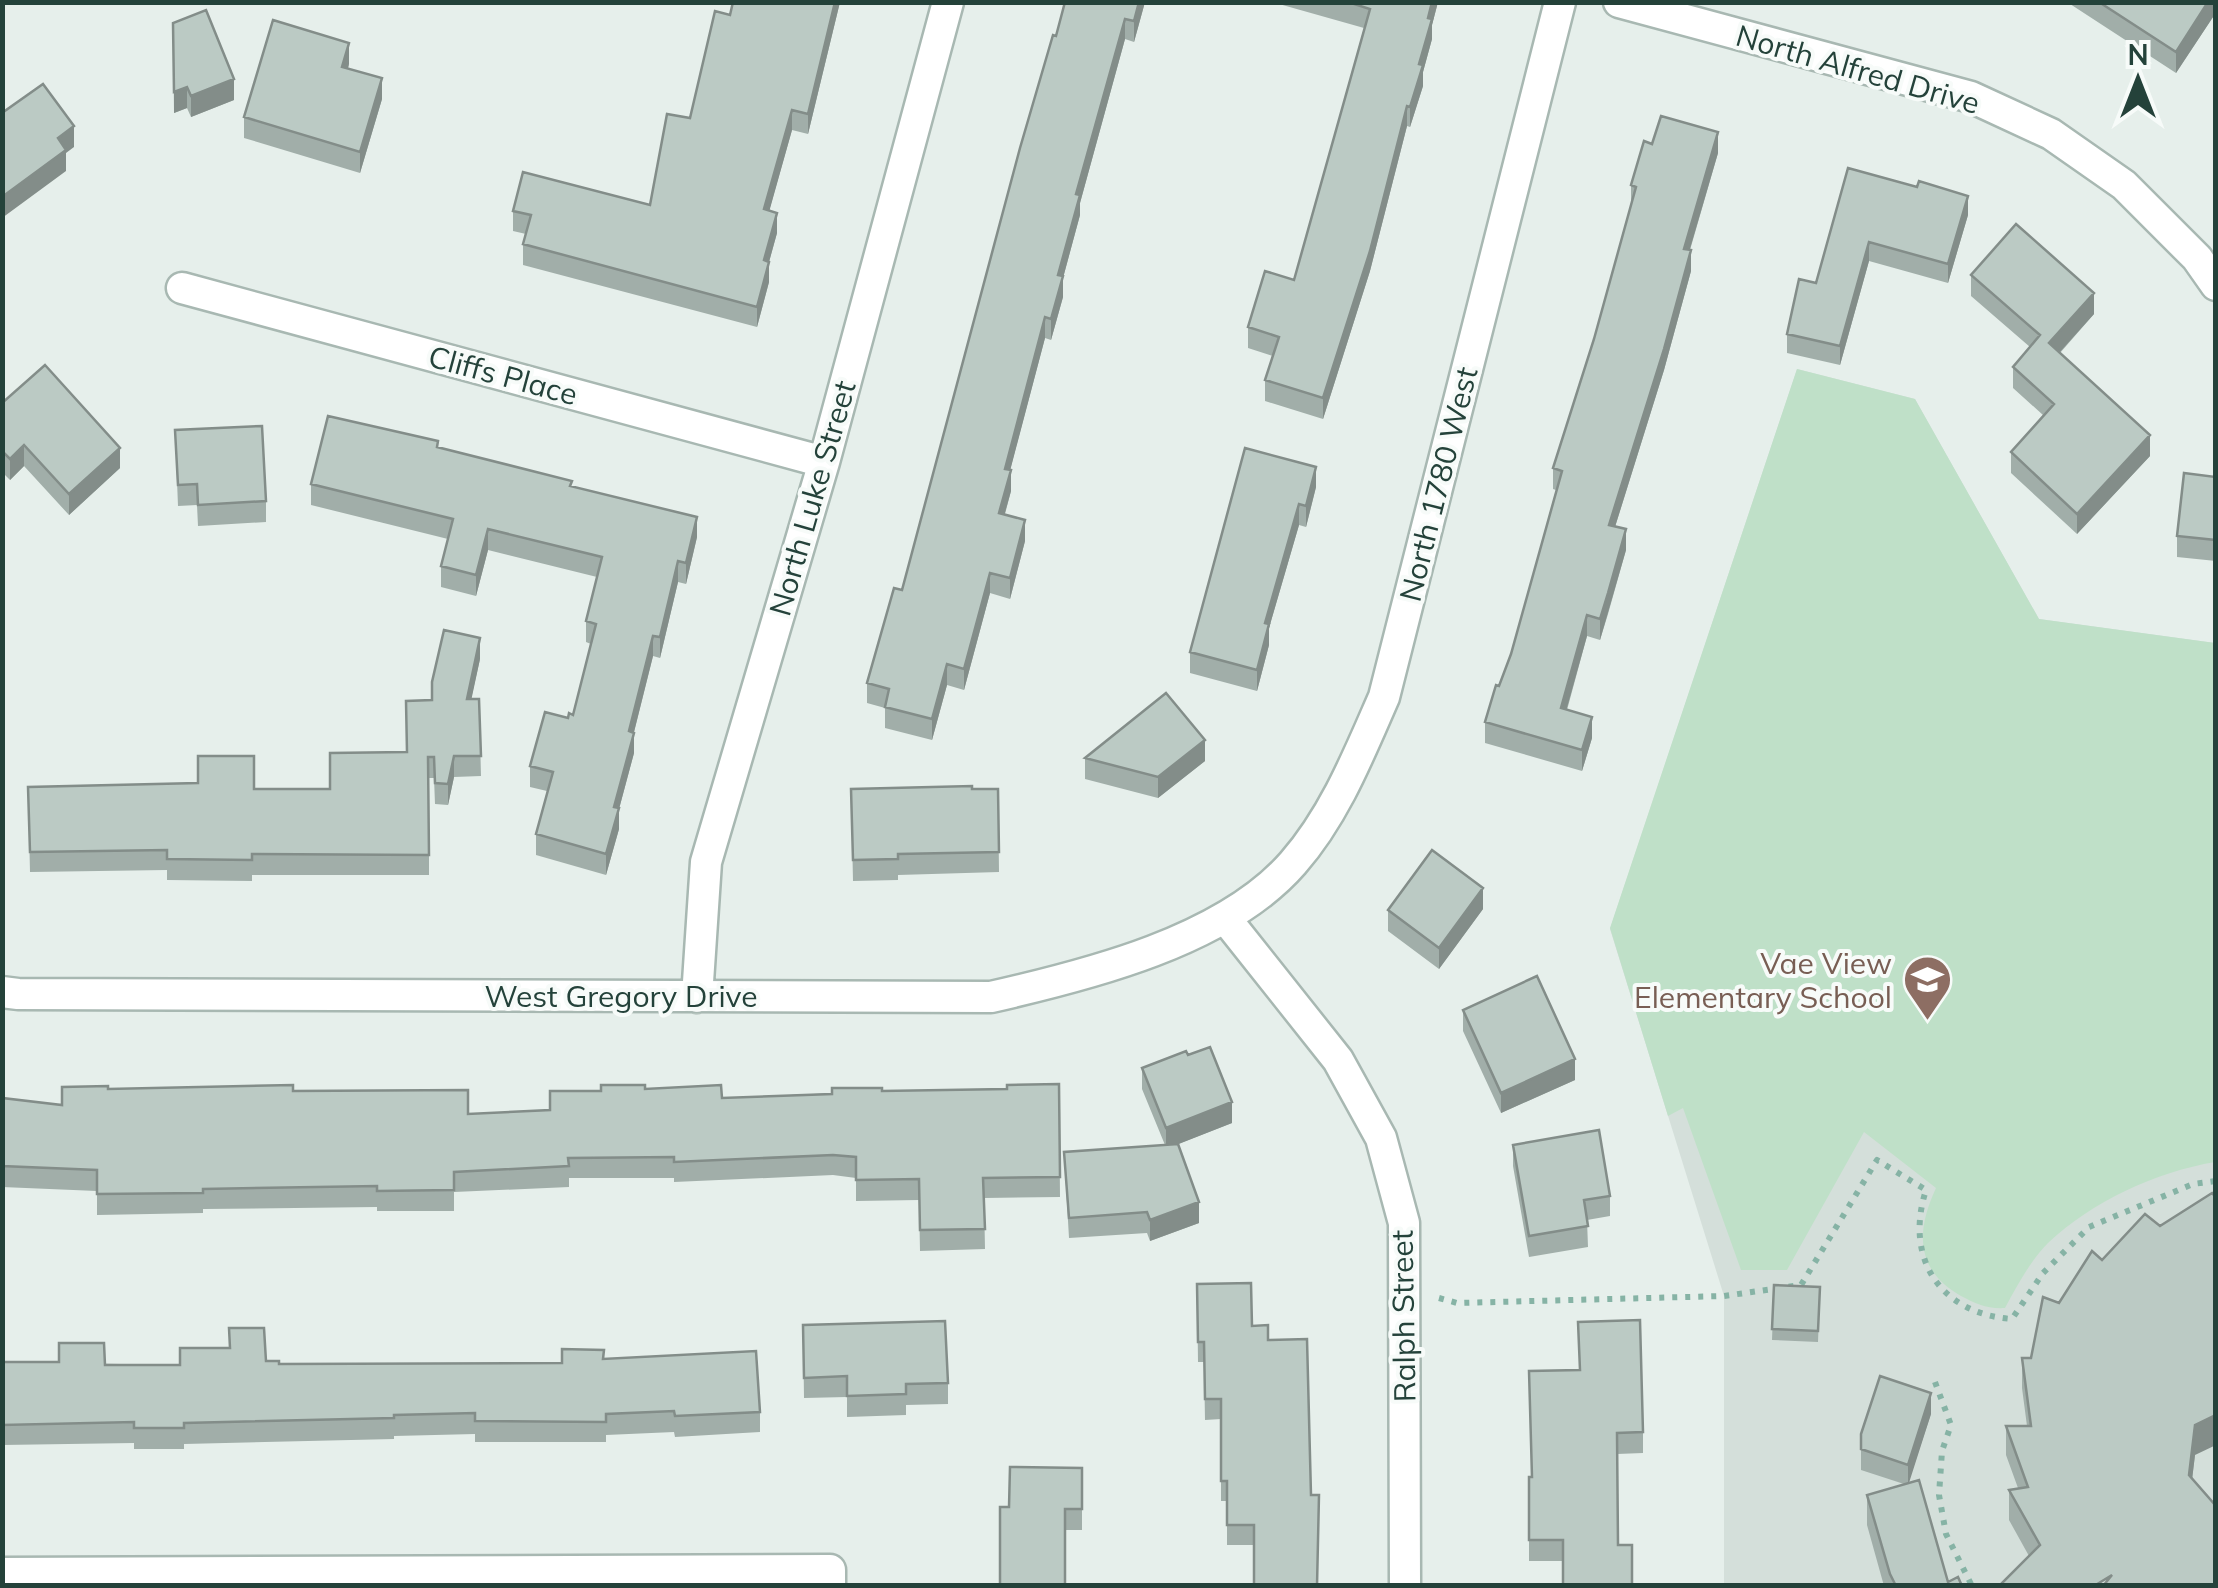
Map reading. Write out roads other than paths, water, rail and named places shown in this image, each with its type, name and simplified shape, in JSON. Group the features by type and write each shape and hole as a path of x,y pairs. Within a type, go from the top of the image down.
{"street":[{"name":"North Luke Street","path":"697,997 706,862 824,462 948,2"},
{"name":"North 1780 West","path":"1226,919 1292,864 1346,785 1384,696 1560,2"},
{"name":"North Alfred Drive","path":"1618,2 1971,97 2051,134 2124,185 2197,258 2216,285"},
{"name":"Cliffs Place","path":"182,288 824,462"},
{"name":"West Gregory Drive","path":"2,992 991,998 1093,974 1226,919"},
{"name":"Ralph Street","path":"1226,919 1338,1060 1381,1138 1404,1222 1405,1586"},
{"path":"2,1572 830,1578"}],"place":[{"name":"Vae View Elementary School","path":"1927,1022"}]}
